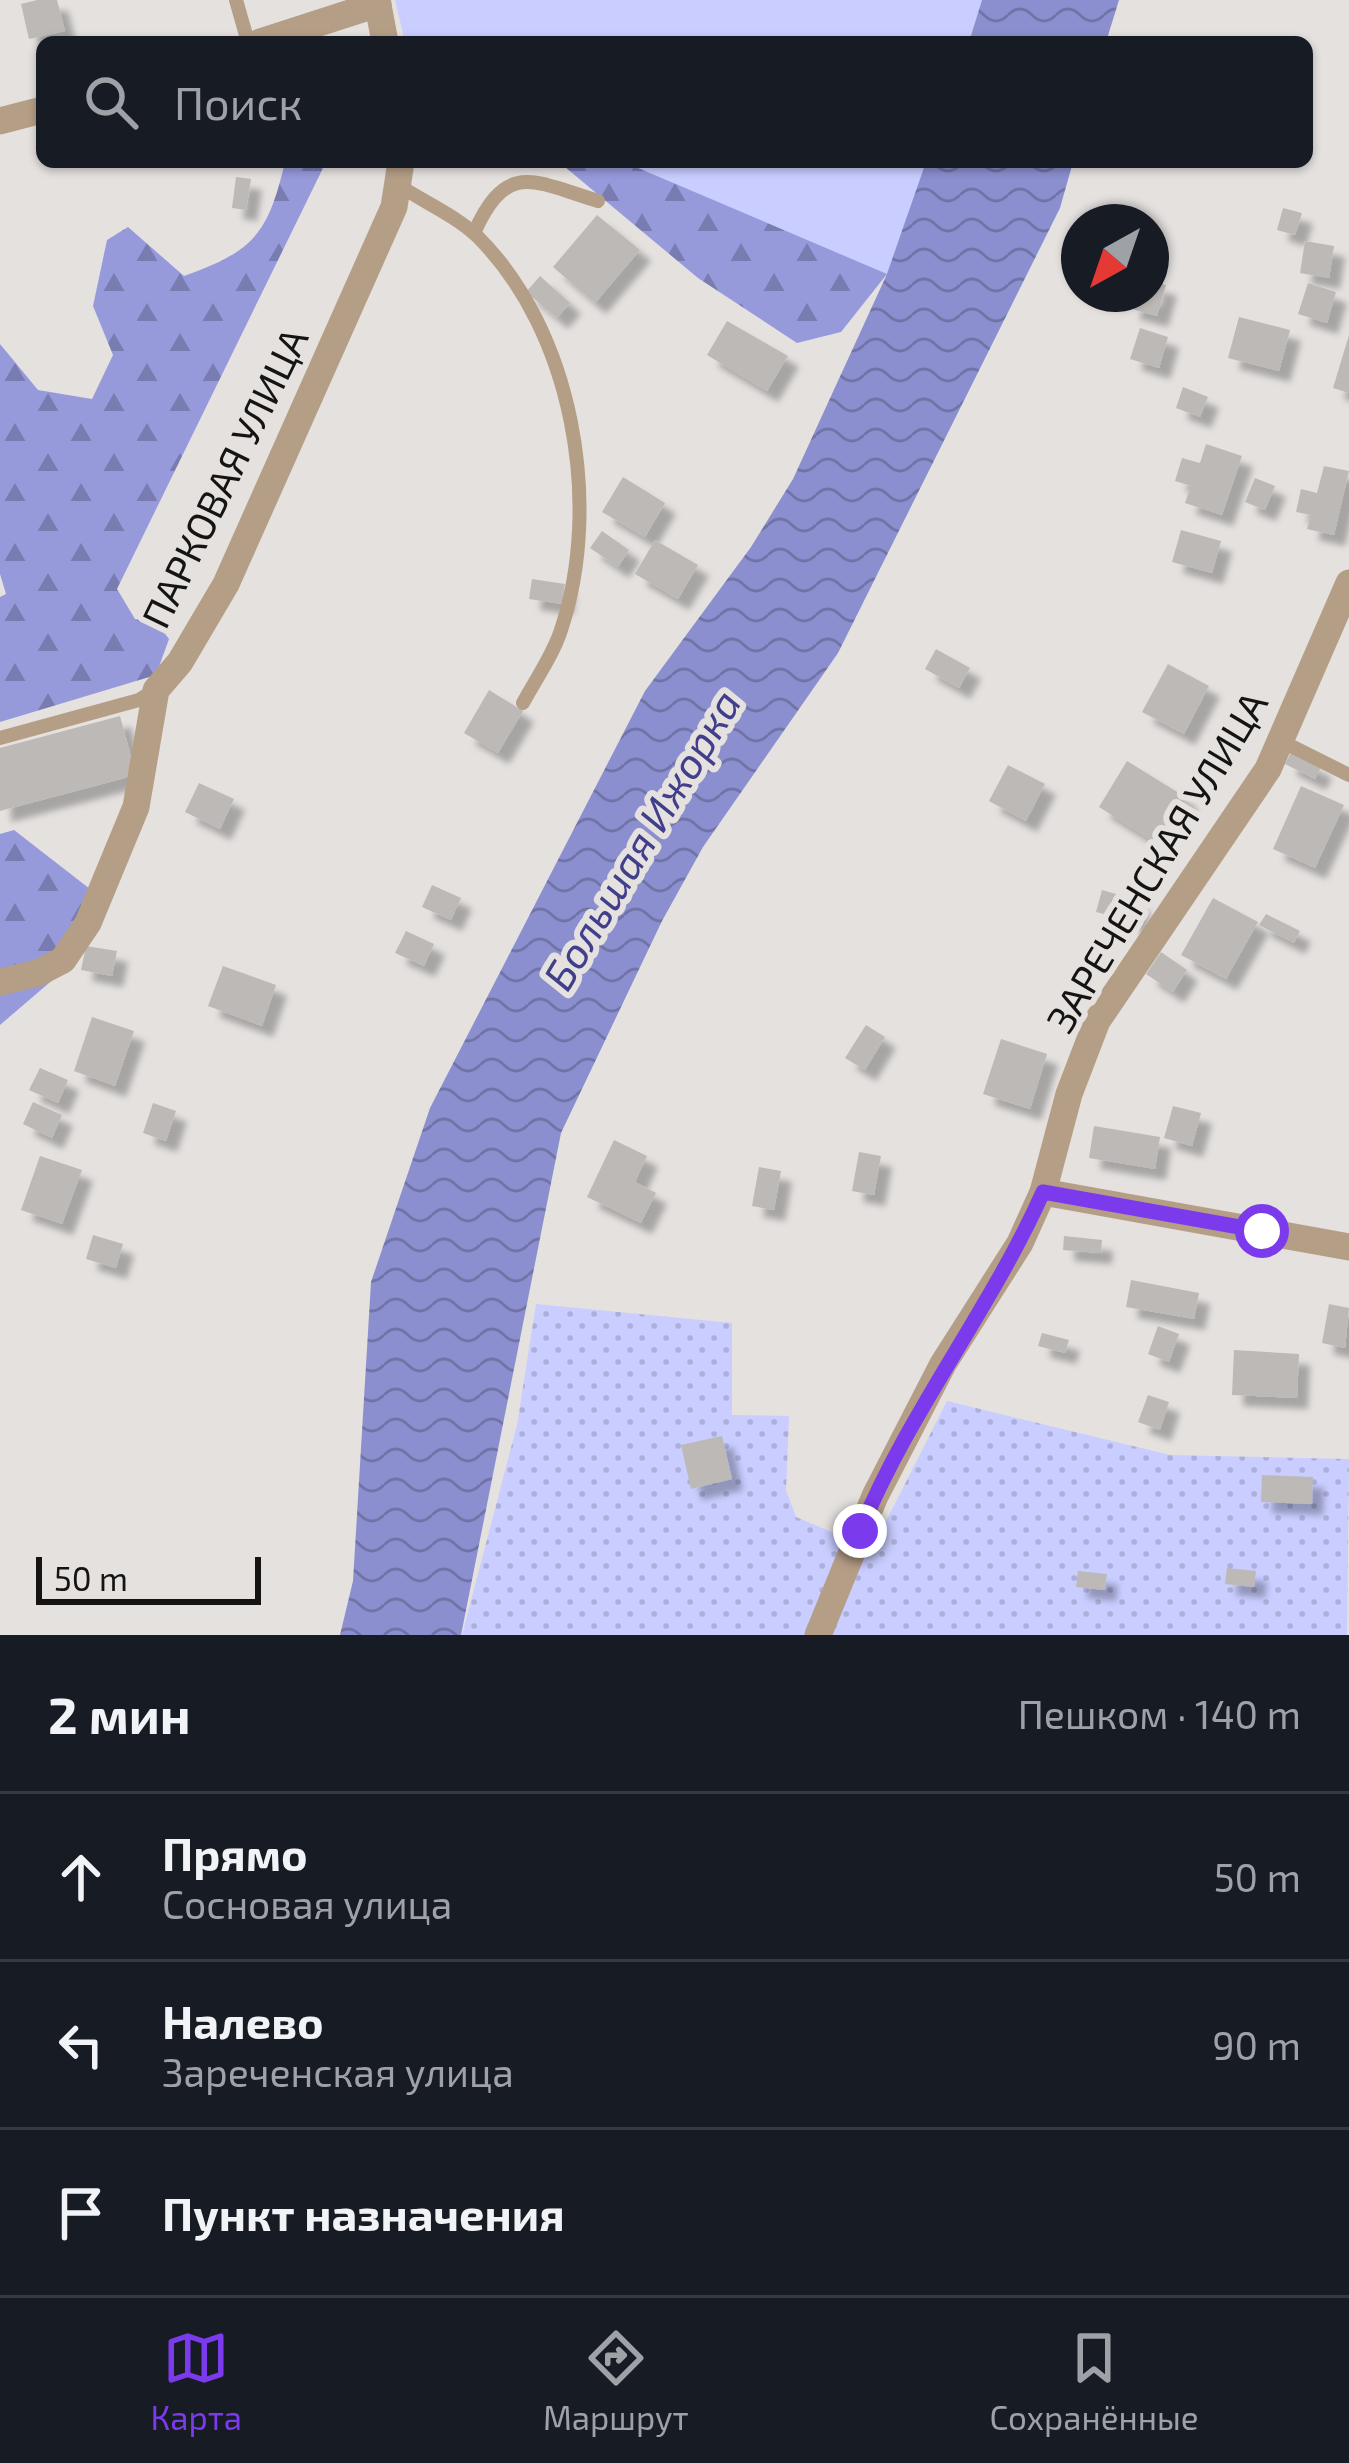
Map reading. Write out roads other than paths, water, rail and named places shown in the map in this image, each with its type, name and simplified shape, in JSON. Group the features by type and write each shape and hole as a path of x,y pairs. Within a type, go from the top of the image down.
{"street":[{"path":"278,36 382,1 385,36"},
{"path":"0,122 36,112"},
{"name":"ПАРКОВАЯ УЛИЦА","path":"0,982 38,973 63,960 88,923 136,807 156,690 180,662 226,584 401,174"},
{"name":"ЗАРЕЧЕНСКАЯ УЛИЦА","path":"818,1635 874,1496 943,1364 1020,1243 1043,1192 1069,1094 1097,1021 1283,742 1349,583"},
{"path":"1043,1192 1349,1246"}],"lane":[{"path":"236,0 246,36"},
{"path":"401,174 474,233 544,332 577,475 572,586 560,634 523,703"},
{"path":"474,233 489,200 515,181 530,180 598,201"},
{"path":"0,738 139,700 156,690"},
{"path":"1283,742 1349,775"}],"water":[{"path":"982,0 1119,0 1108,36 971,36"},
{"name":"Большая Ижорка","path":"924,168 1071,168 1060,208 838,653 703,847 662,921 561,1133 461,1635 340,1635 353,1581 371,1282 430,1108 645,691 751,547 793,479 887,274"}]}
